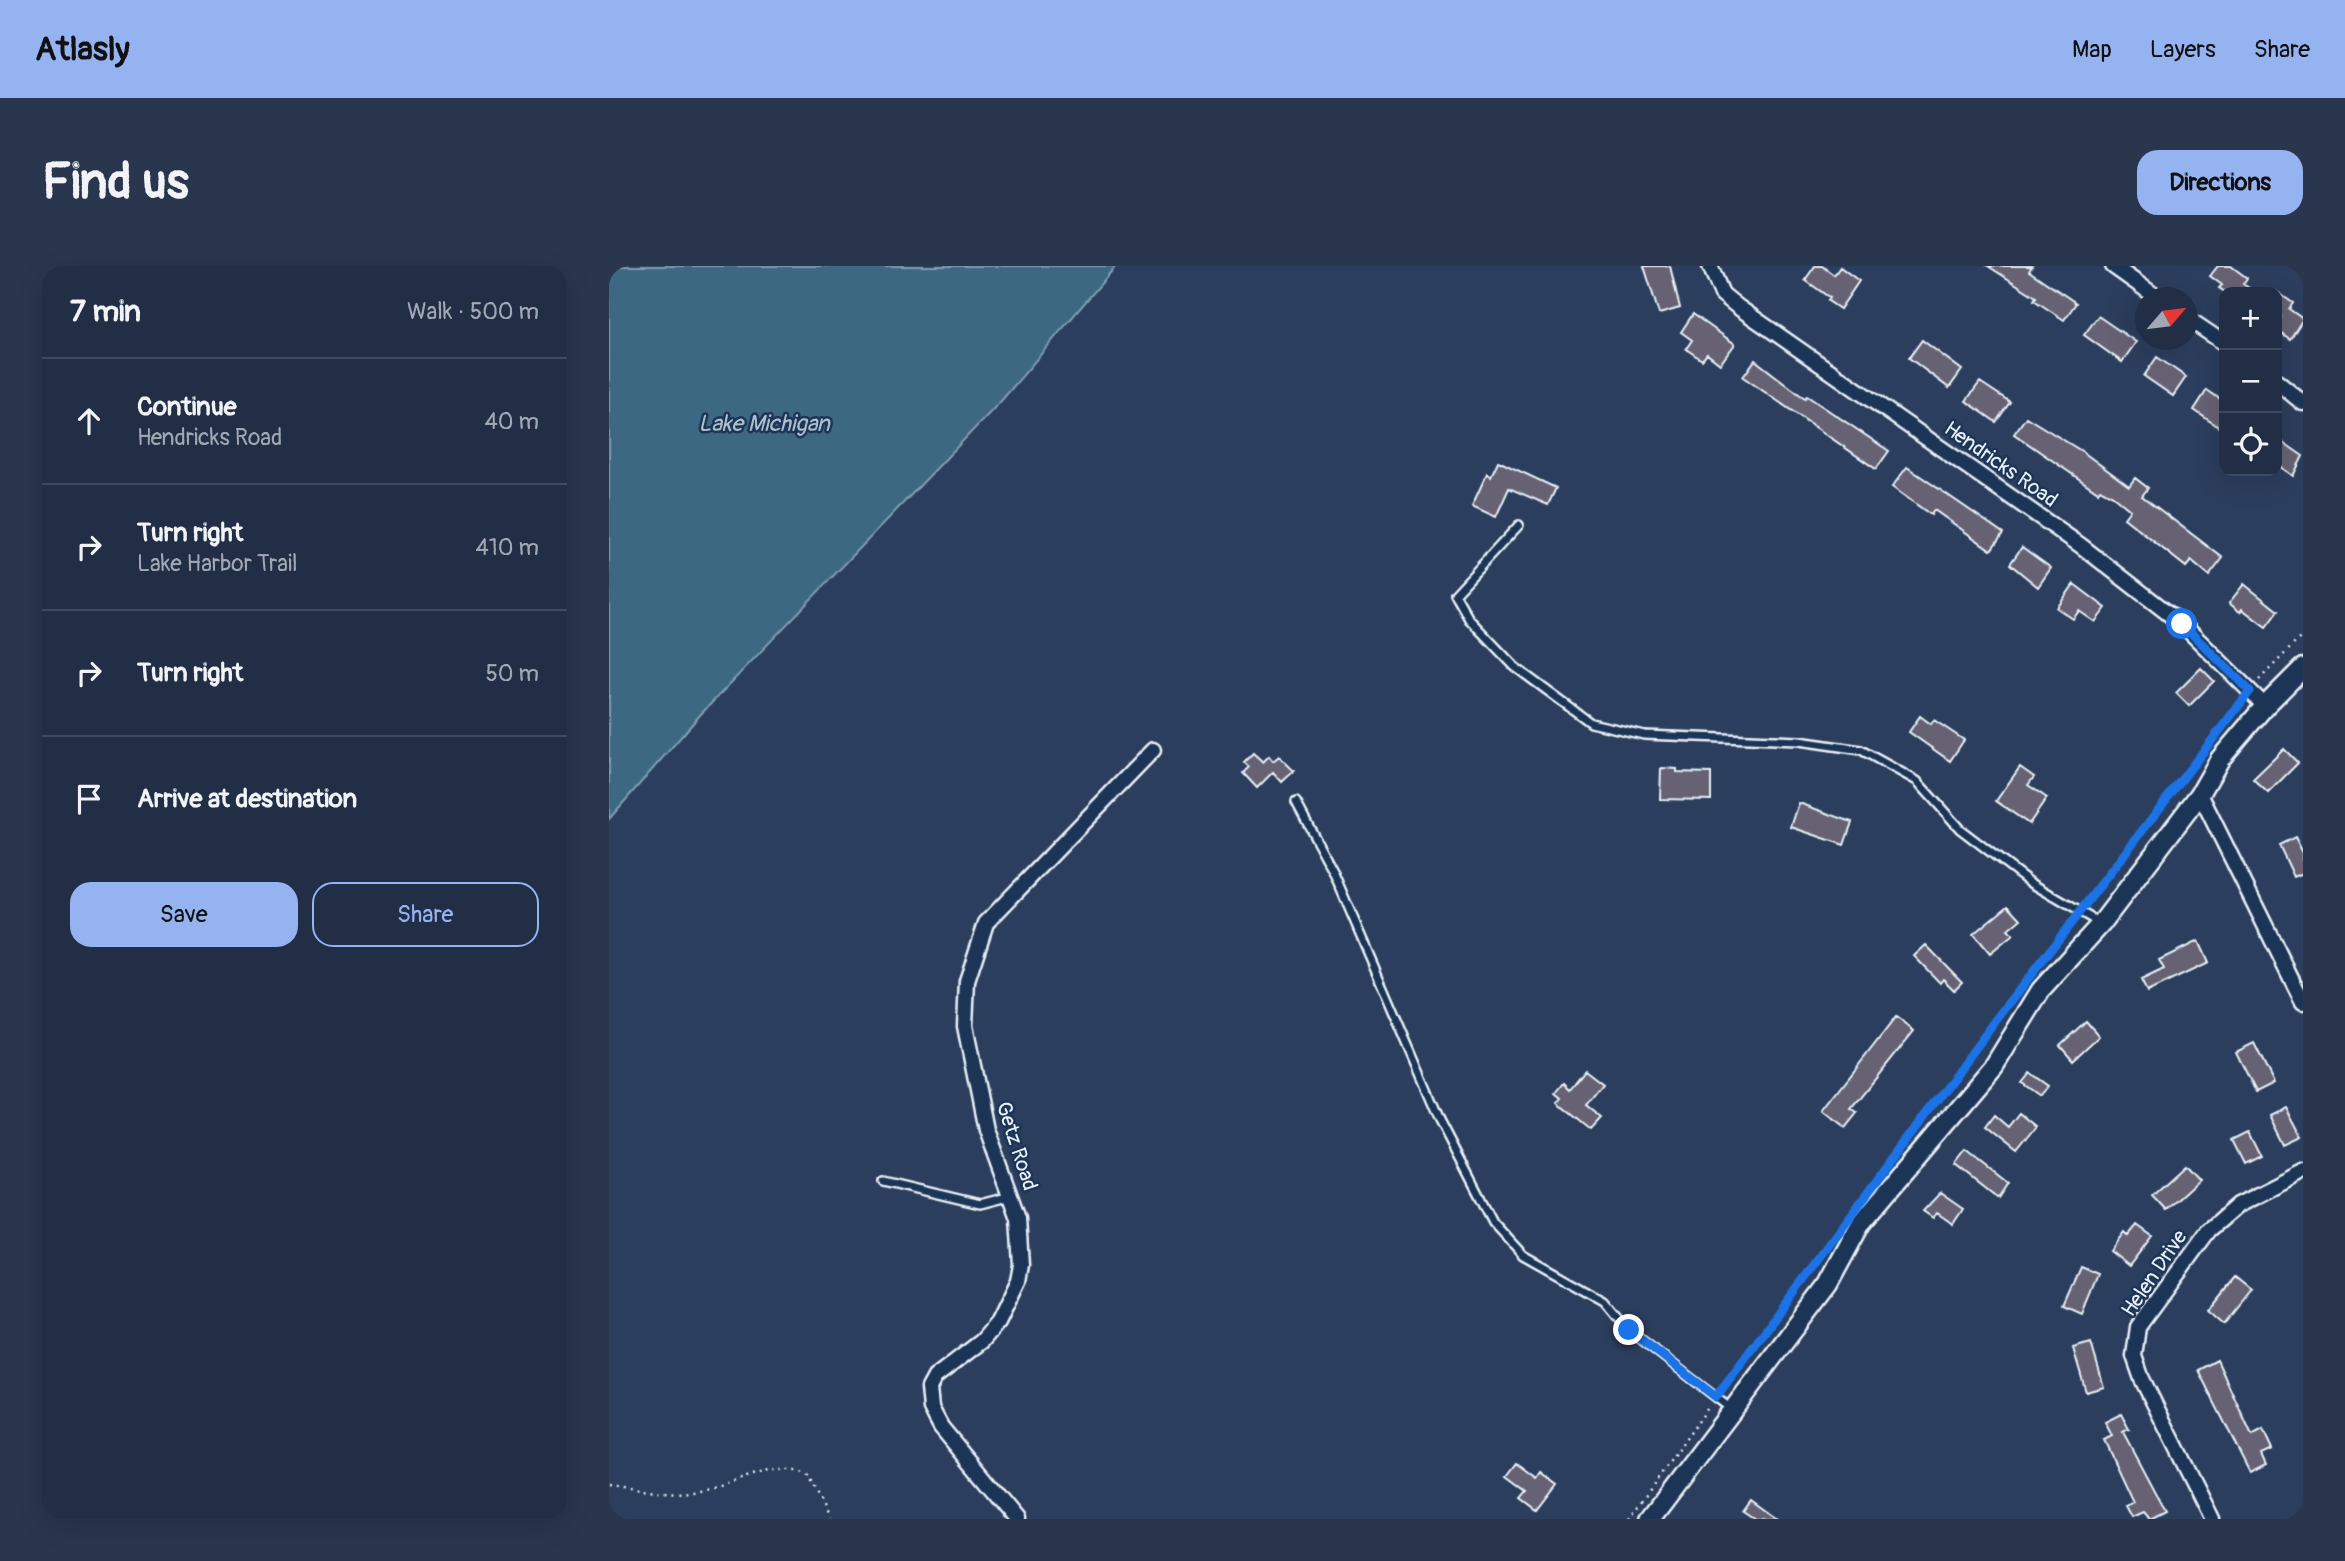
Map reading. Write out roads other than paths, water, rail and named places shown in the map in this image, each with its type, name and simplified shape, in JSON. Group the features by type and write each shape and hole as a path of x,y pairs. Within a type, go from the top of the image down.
{"street":[{"name":"Hendricks Road","path":"1710,266 1722,294 1738,307 2080,545 2182,624 2265,706"},
{"path":"2113,266 2143,287"},
{"path":"2198,326 2219,340"},
{"path":"2282,386 2303,403"},
{"path":"1650,1519 1828,1284 1861,1223 1994,1066 2041,990 2101,925 2200,794 2220,759 2265,706 2303,668"},
{"name":"Getz Road","path":"1017,1519 941,1427 931,1408 929,1388 935,1377 982,1341 998,1322 1018,1282 1021,1265 1019,1218 986,1130 965,1026 967,981 986,923 1153,750"},
{"path":"2200,794 2303,1003"},
{"name":"Helen Drive","path":"2211,1519 2142,1378 2134,1356 2139,1326 2209,1230 2238,1205 2303,1172"}],"lane":[{"path":"1519,525 1455,594 1469,619 1515,667 1591,723 1644,735 1799,741 1861,750 1917,781 1960,829 2031,883 2101,925"},
{"path":"1296,802 1333,871 1440,1120 1493,1222 1523,1255 1605,1301 1629,1330 1732,1410"},
{"path":"883,1181 980,1204 1011,1196"}],"water":[{"name":"Lake Michigan","path":"609,266 1116,266 1001,401 700,715 609,819"}]}
